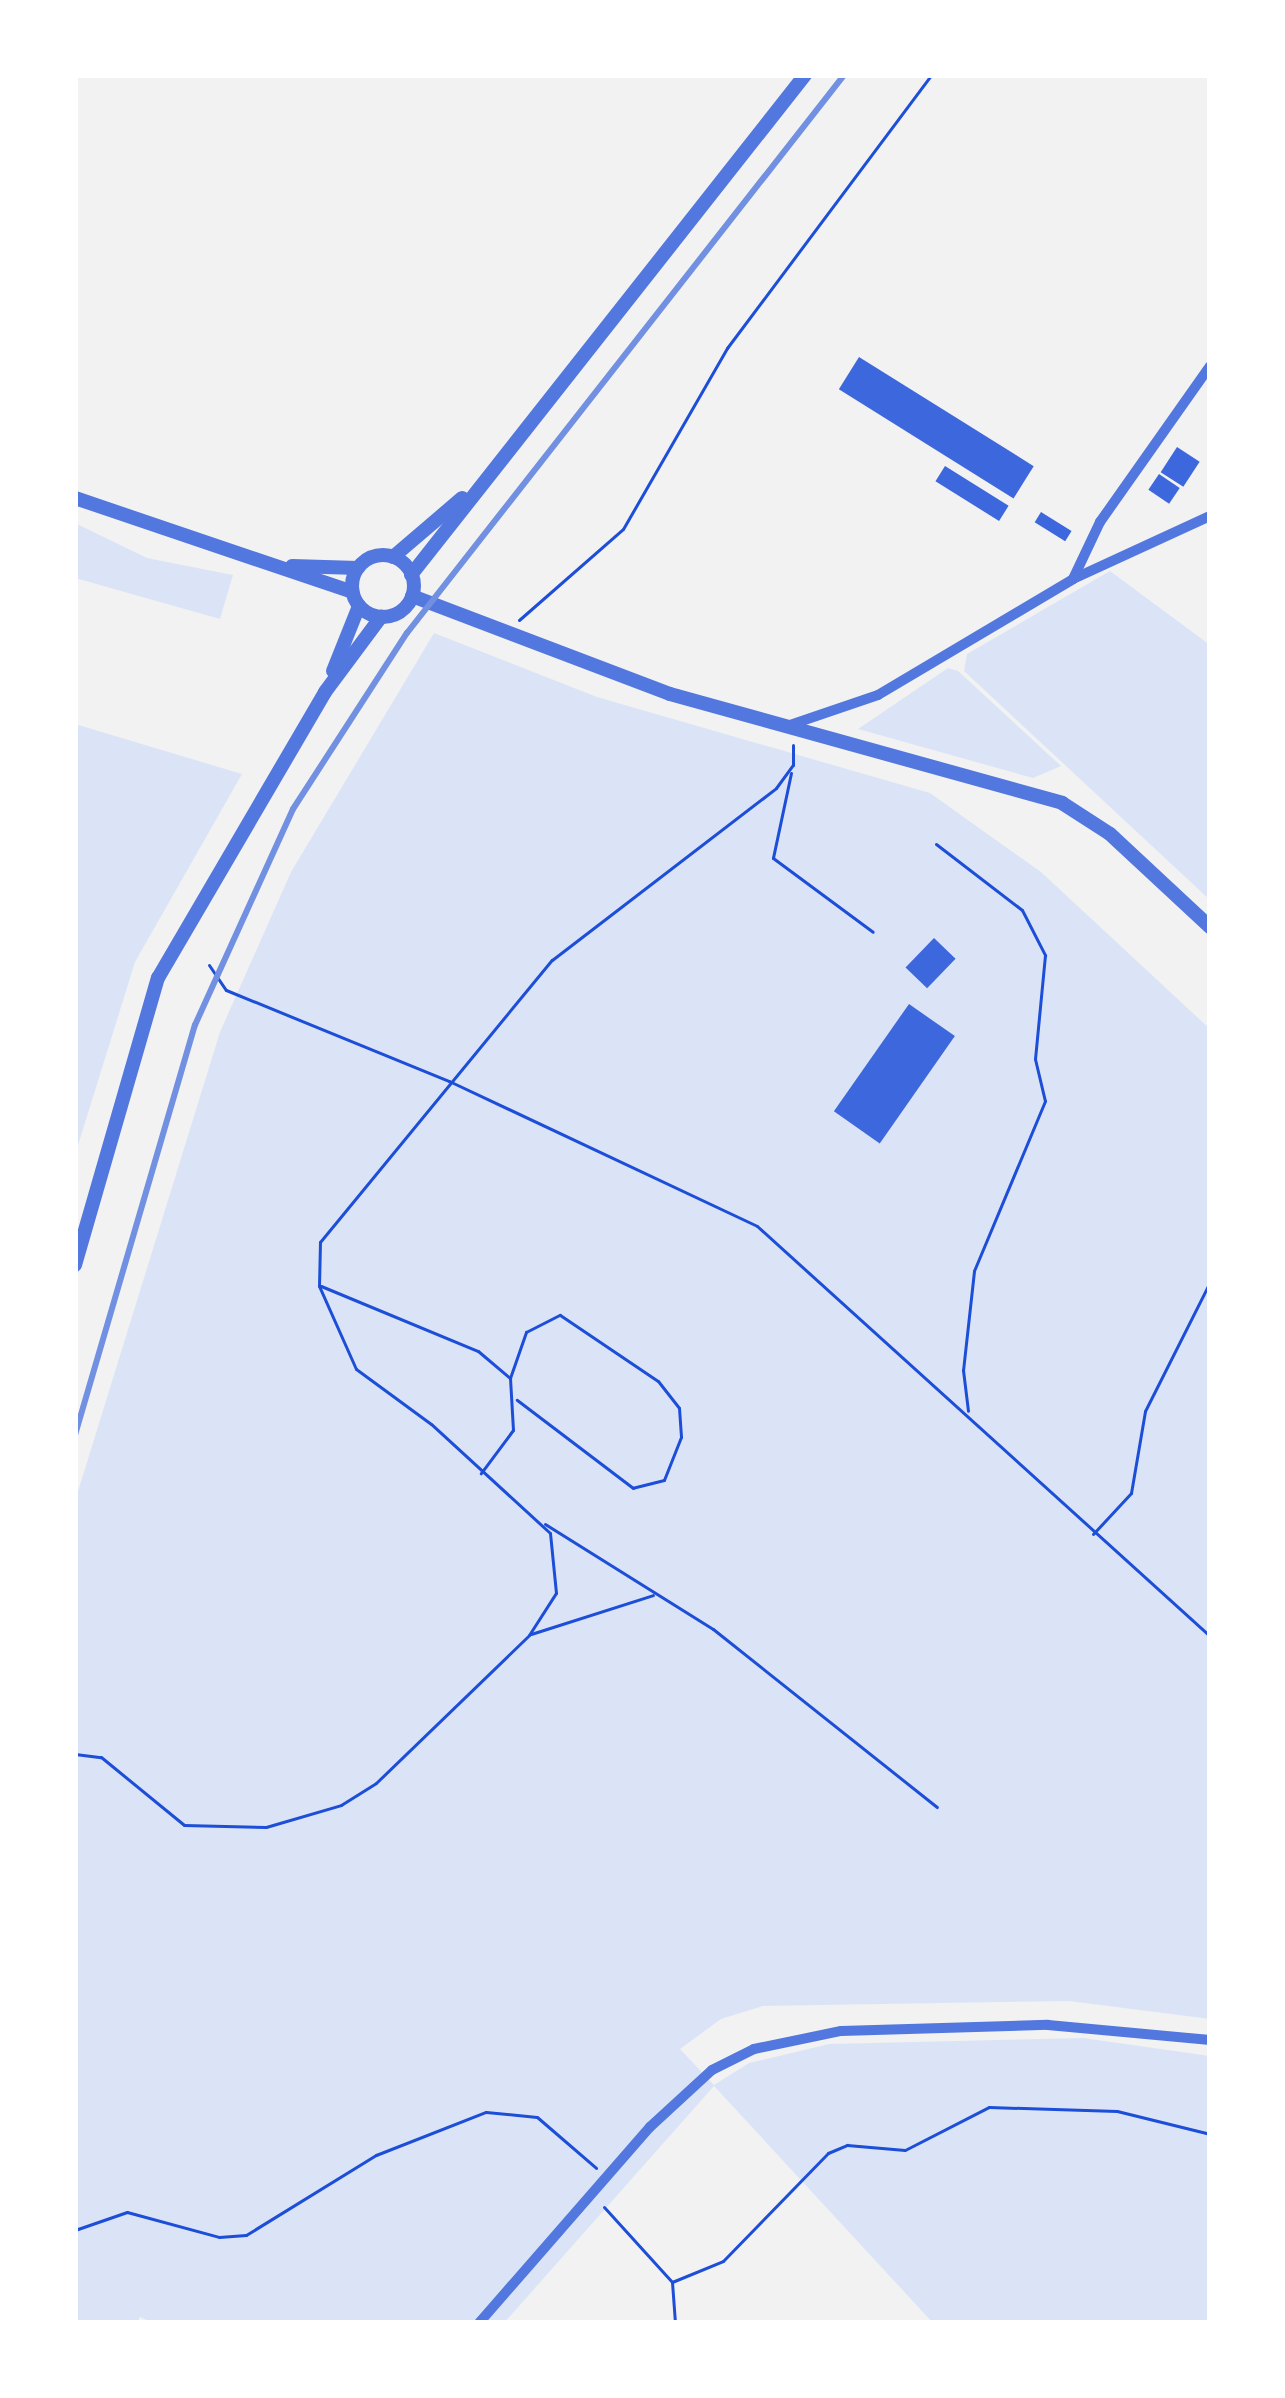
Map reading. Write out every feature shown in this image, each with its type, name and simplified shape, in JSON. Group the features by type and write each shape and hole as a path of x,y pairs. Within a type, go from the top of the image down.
{"street":[{"path":"75,1265 158,977 325,692 381,617 400,612 412,596 412,575 484,479 805,75"},
{"path":"1073,579 1100,522 1210,366"},
{"path":"279,566 358,568 393,557 484,479"},
{"path":"75,498 279,566 356,599 381,617"},
{"path":"782,726 878,695 1073,579 1210,516"},
{"path":"393,557 412,575"},
{"path":"325,692 356,599 358,568"},
{"path":"412,596 782,726 1075,808 1210,927"},
{"path":"479,2323 591,2192 712,2070 776,2042 841,2031 1082,2024 1210,2040"}],"path":[{"path":"506,632 623,529 728,348 931,75"},
{"path":"782,726 793,744 793,765 773,857 873,932"},
{"path":"793,765 711,842 576,936 326,1229 319,1286 356,1370 539,1520 713,1629 938,1807"},
{"path":"937,844 1022,910 1045,955 1035,1059 1045,1101 974,1271 963,1370 970,1415"},
{"path":"208,965 226,990 449,1081 757,1226 1210,1636"},
{"path":"1093,1534 1130,1493 1145,1411 1210,1282"},
{"path":"319,1286 478,1351 510,1378 517,1400 504,1450 481,1473"},
{"path":"510,1378 526,1333 560,1315 658,1381 679,1408 681,1437 664,1480 633,1488 517,1400"},
{"path":"75,1754 101,1757 184,1825 212,1831 284,1822 376,1784 529,1635 556,1593 560,1569 539,1520"},
{"path":"529,1635 655,1595"},
{"path":"672,2282 723,2261 828,2153 847,2145 905,2150 989,2107 1046,2115 1117,2111 1210,2134"},
{"path":"75,2230 127,2212 218,2237 246,2235 376,2155 486,2112 537,2117 605,2177"},
{"path":"591,2192 672,2282 675,2323"}],"shaded area":[{"path":"75,523 147,558 233,575 220,619 75,578"},
{"path":"1110,571 1210,645 1210,900 964,671 967,654"},
{"path":"434,633 597,697 930,793 1041,872 1210,1029 1210,2019 1069,2001 763,2006 721,2019 680,2049 714,2085 749,2063 829,2044 1083,2038 1210,2056 1210,2323 933,2323 714,2086 504,2323 153,2323 140,2317 137,2323 75,2323 75,1501 220,1032 291,872"},
{"path":"948,668 958,671 1061,766 1033,778 858,729"},
{"path":"75,724 242,774 135,962 75,1155"}],"building":[{"path":"859,357 1034,466 1014,498 839,389"},
{"path":"1177,447 1200,462 1183,487 1161,472"},
{"path":"945,466 1009,506 999,521 935,481"},
{"path":"1159,474 1180,488 1169,504 1148,490"},
{"path":"1041,512 1072,531 1065,541 1035,522"},
{"path":"934,938 956,959 927,988 906,967"},
{"path":"909,1004 955,1036 880,1143 834,1111"}],"railway":[{"path":"75,1435 195,1025 293,809 407,633 844,75"}]}
